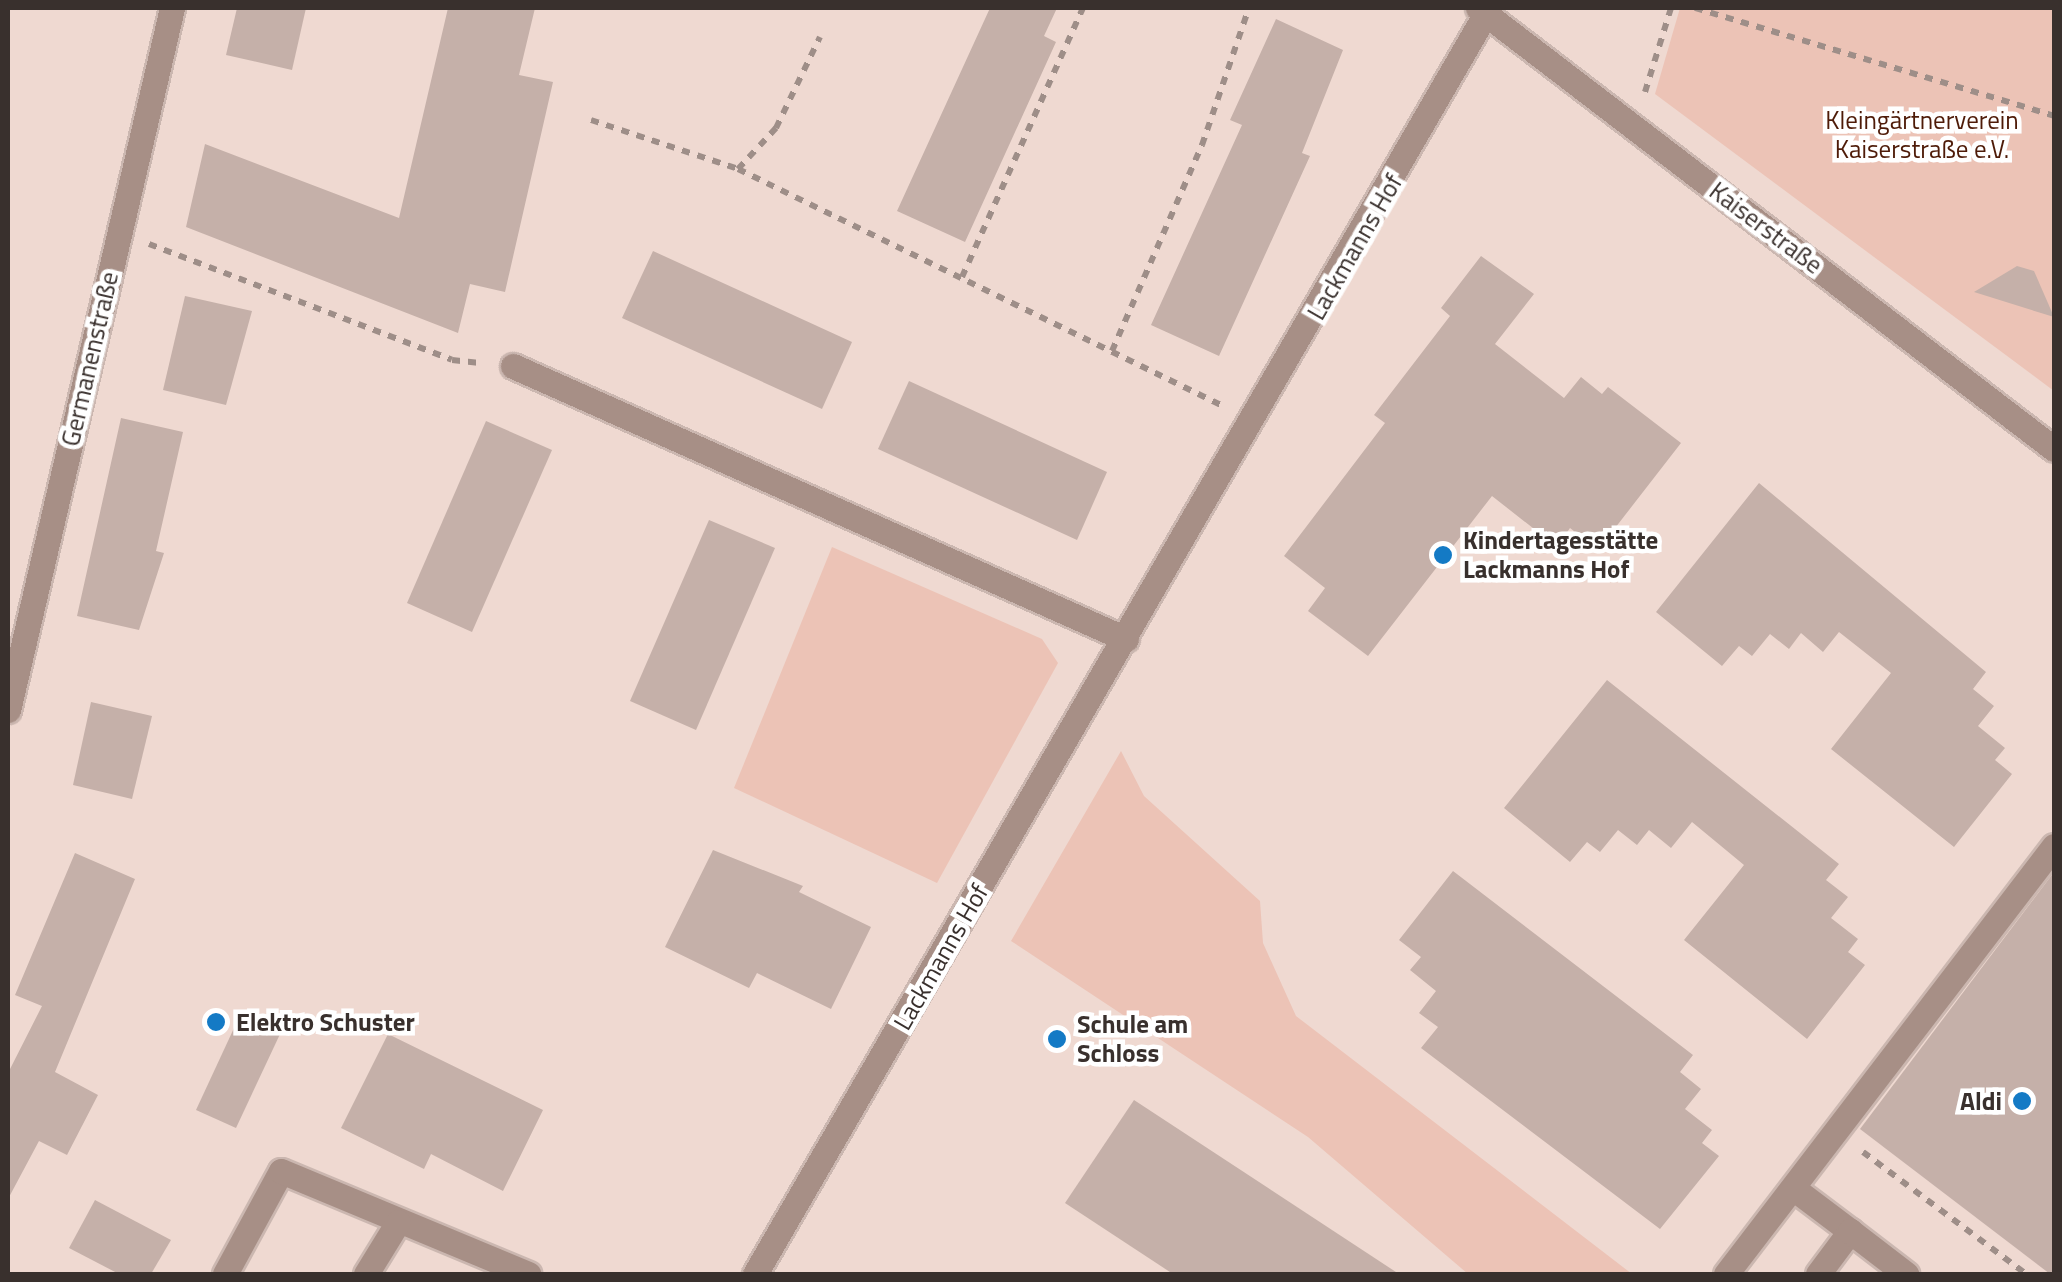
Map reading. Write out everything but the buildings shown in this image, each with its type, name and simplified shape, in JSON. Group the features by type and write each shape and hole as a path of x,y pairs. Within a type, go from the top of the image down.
{"street":[{"name":"Germanenstraße","path":"8,710 172,8"},
{"name":"Kaiserstraße","path":"1485,10 2054,449"},
{"name":"Lackmanns Hof","path":"755,1274 1253,420 1485,10"},
{"path":"513,366 1126,639"},
{"path":"1728,1274 2054,846"},
{"path":"225,1274 280,1171 528,1274"},
{"path":"1793,1188 1906,1274"},
{"path":"366,1274 398,1222"},
{"path":"1818,1274 1850,1231"}],"path":[{"path":"962,278 1084,8"},
{"path":"1112,351 1202,145 1249,8"},
{"path":"1624,119 1648,88 1671,8"},
{"path":"1695,8 2054,116"},
{"path":"738,169 776,128 820,37"},
{"path":"591,120 738,169 1253,420"},
{"path":"120,233 452,360 513,366"},
{"path":"1836,1131 2026,1274"}],"green space":[{"name":"Kleingärtnerverein Kaiserstraße e.V.","path":"1680,8 2054,8 2054,391 1655,94"},
{"path":"832,547 1042,639 1058,663 937,883 734,788"},
{"path":"1121,751 1144,796 1260,901 1263,943 1296,1016 1632,1274 1468,1274 1308,1137 1011,941"}],"place":[{"name":"Kindertagesstätte Lackmanns Hof","path":"1443,555"},
{"name":"Elektro Schuster","path":"216,1022"},
{"name":"Schule am Schloss","path":"1057,1039"},
{"name":"Aldi","path":"2022,1101"}]}
